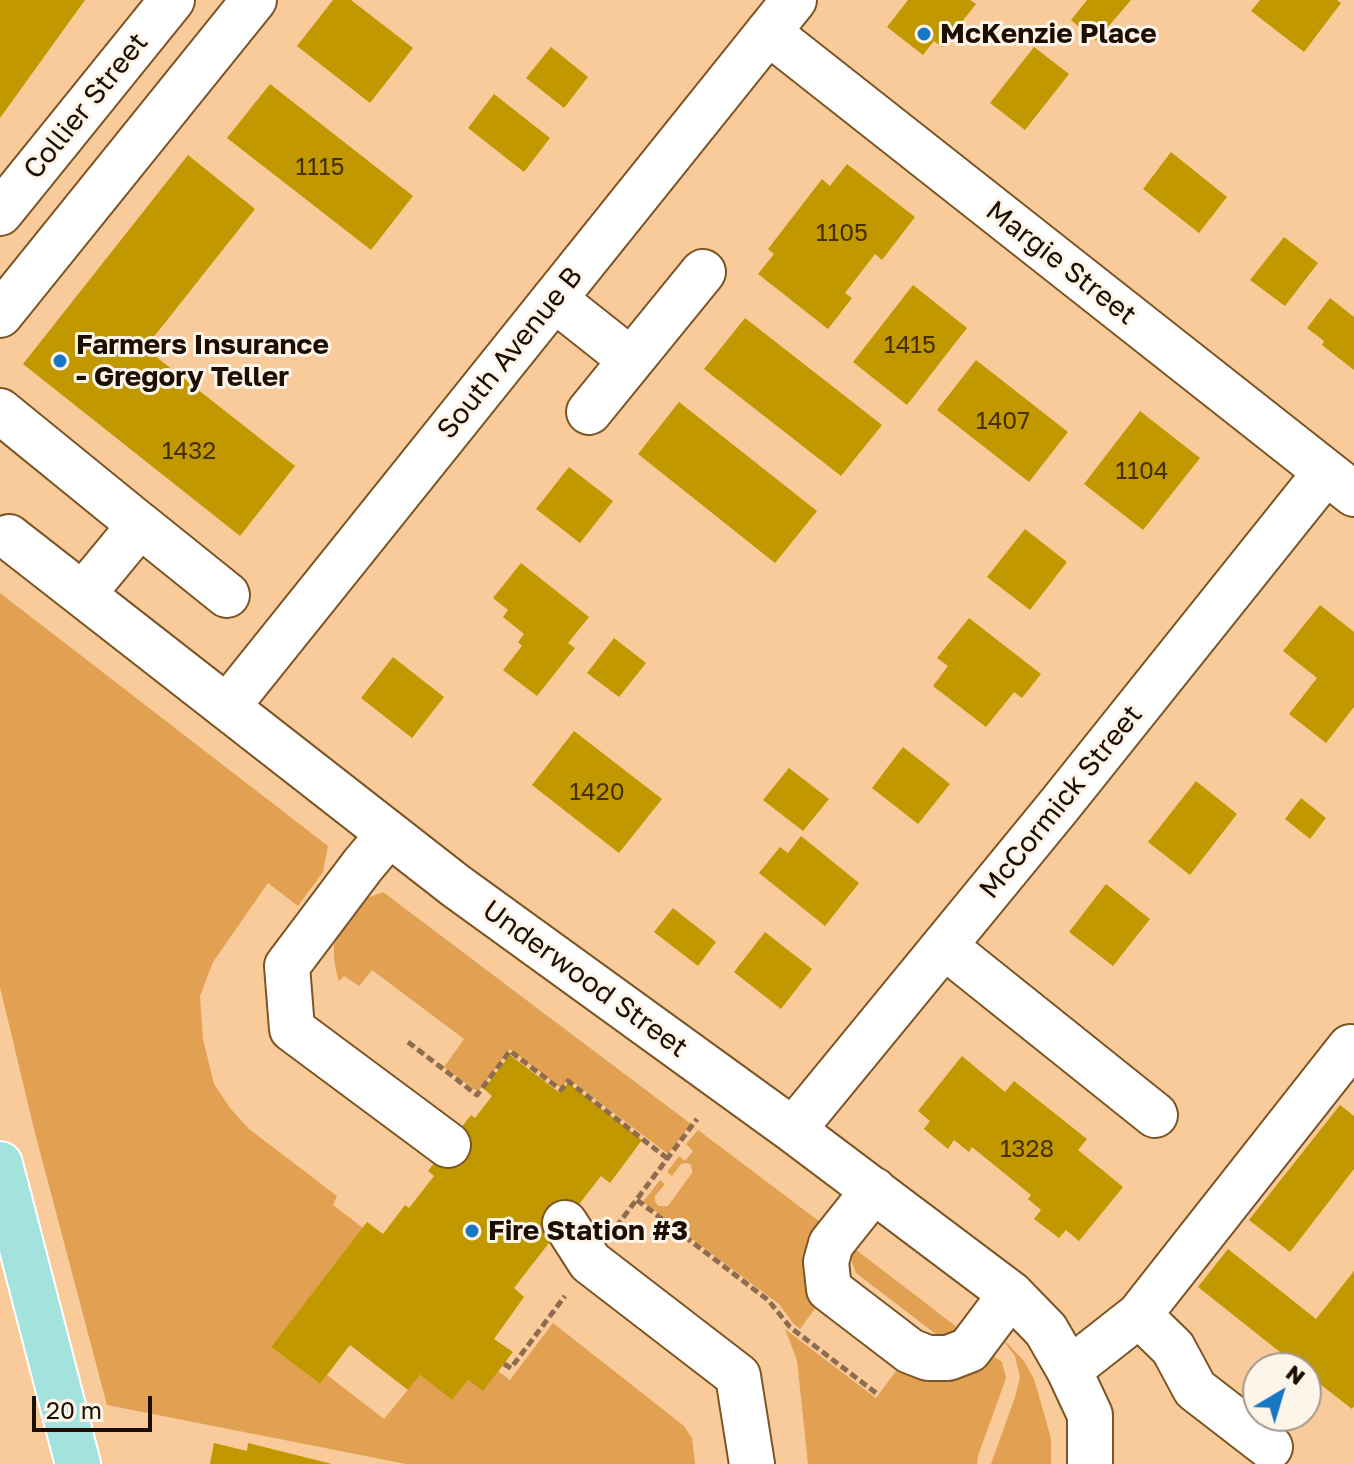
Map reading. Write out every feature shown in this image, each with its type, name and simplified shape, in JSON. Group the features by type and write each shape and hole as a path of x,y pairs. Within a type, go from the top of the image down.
{"main road":[{"path":"0,1164 78,1464"}],"street":[{"path":"0,315 254,0"},
{"path":"162,12 201,66"},
{"name":"Collier Street","path":"7,204 162,12"},
{"name":"South Avenue B","path":"227,707 781,16"},
{"name":"Margie Street","path":"781,16 1340,483"},
{"path":"7,204 64,234"},
{"path":"589,412 703,272"},
{"path":"554,299 631,360"},
{"path":"0,411 227,595"},
{"name":"McCormick Street","path":"793,1130 944,946 1340,483"},
{"path":"83,594 140,525"},
{"name":"Underwood Street","path":"9,537 456,886 793,1130 1011,1294 1046,1330 1090,1415 1090,1464"},
{"path":"389,834 287,966 292,1029 448,1145"},
{"path":"944,946 1155,1115"},
{"path":"1069,1370 1139,1315 1350,1047 1354,1050"},
{"path":"874,1190 831,1244 826,1262 829,1289 910,1351 928,1358 948,1358 969,1350 1011,1294"},
{"path":"554,1237 738,1376 752,1464"},
{"path":"1139,1315 1173,1348 1195,1389 1270,1447"}],"path":[{"path":"408,1042 477,1095 510,1051 561,1090 568,1081 668,1159"},
{"path":"637,1200 768,1300 790,1327 876,1393"}],"shaded area":[{"path":"0,593 328,846 323,872 298,906 268,883 213,962 200,996 203,1039 214,1084 230,1108 249,1129 337,1196 333,1205 363,1228 271,1347 320,1384 327,1375 384,1419 420,1375 452,1400 468,1380 483,1391 498,1371 510,1380 553,1323 684,1426 692,1438 695,1464 406,1464 107,1405 0,987"},
{"path":"383,892 691,1124 668,1154 569,1079 561,1088 510,1049 478,1092 444,1067 464,1039 372,970 359,986 344,976 339,981 334,958 337,933 358,904"},
{"path":"698,1130 820,1222 807,1241 805,1251 805,1262 819,1303 800,1329 779,1304 643,1202 660,1180 665,1184 655,1196 655,1201 658,1206 668,1206 692,1169 690,1164 685,1163 672,1176 667,1172 679,1156 685,1161 693,1151 686,1144"},
{"path":"855,1249 962,1331 941,1338 856,1273 852,1262"},
{"path":"785,1329 876,1398 899,1367 917,1377 938,1381 960,1378 992,1355 1002,1362 1006,1378 977,1464 808,1464 797,1360"},
{"path":"1003,1340 1024,1361 1034,1379 1051,1438 1051,1464 991,1464 1020,1377 1015,1356"}],"building":[{"path":"0,0 85,0 0,118"},
{"path":"333,0 351,0 413,48 370,103 297,46"},
{"name":"McKenzie Place","path":"908,0 970,0 976,4 942,47 934,41 923,55 887,27"},
{"path":"1087,0 1131,0 1096,41 1071,20"},
{"path":"1260,0 1337,0 1341,3 1304,52 1251,11"},
{"path":"551,47 588,77 564,108 526,78"},
{"path":"1034,47 1069,74 1025,130 990,103"},
{"path":"270,84 413,196 371,250 227,138"},
{"path":"494,94 550,138 524,172 468,128"},
{"path":"1171,152 1227,197 1199,233 1143,189"},
{"path":"188,155 255,209 145,348 295,466 240,536 23,364"},
{"path":"847,164 915,217 882,260 875,254 845,293 852,298 828,329 758,274 774,254 768,249 822,179 830,186"},
{"path":"1284,237 1318,263 1285,306 1250,280"},
{"path":"913,285 967,328 907,405 853,362"},
{"path":"1330,298 1354,317 1354,370 1322,345 1324,341 1307,328"},
{"path":"745,318 882,425 841,476 704,369"},
{"path":"976,360 1068,432 1029,482 937,410"},
{"path":"679,402 817,511 775,563 638,454"},
{"path":"1140,411 1200,458 1143,530 1084,484"},
{"path":"569,467 613,501 580,543 536,509"},
{"path":"1025,529 1067,562 1030,610 987,577"},
{"path":"521,563 589,617 568,643 575,648 537,696 503,670 522,646 518,642 524,634 503,617 508,610 493,598"},
{"path":"1320,605 1354,632 1354,707 1326,743 1289,714 1317,678 1283,651"},
{"path":"969,618 1041,674 1022,698 1014,692 986,727 933,686 948,666 937,658"},
{"path":"614,638 646,663 619,697 587,673"},
{"path":"393,657 444,697 412,738 361,698"},
{"path":"574,731 662,799 619,853 532,785"},
{"path":"903,747 950,784 918,824 872,788"},
{"path":"789,768 829,799 803,831 763,800"},
{"path":"1196,781 1237,814 1190,875 1148,842"},
{"path":"1301,798 1326,818 1310,839 1285,819"},
{"path":"801,836 859,883 825,926 759,873 780,847 788,853"},
{"path":"1106,884 1150,919 1113,966 1069,932"},
{"path":"673,908 716,942 698,966 654,932"},
{"path":"765,932 812,969 781,1009 734,972"},
{"name":"Fire Station #3","path":"510,1055 560,1093 568,1083 642,1140 610,1183 601,1176 514,1288 524,1297 494,1339 513,1352 483,1391 468,1380 452,1400 420,1375 408,1390 350,1345 320,1384 271,1347 367,1222 383,1234 405,1205 409,1208 434,1176 428,1171 471,1115 475,1118 492,1096 484,1089"},
{"path":"962,1056 1005,1092 1014,1081 1087,1139 1078,1150 1123,1187 1079,1241 1066,1230 1059,1238 1034,1219 1041,1210 1028,1199 1031,1195 972,1147 969,1152 954,1140 948,1149 924,1129 930,1121 918,1111"},
{"path":"1340,1105 1354,1116 1354,1169 1290,1252 1249,1220"},
{"path":"1228,1249 1316,1319 1354,1271 1352,1409 1322,1386 1322,1352 1280,1352 1198,1287"},
{"path":"214,1443 247,1451 248,1443 332,1464 210,1464"}],"place":[{"name":"McKenzie Place","path":"924,34"},
{"name":"Farmers Insurance - Gregory Teller","path":"60,361"},
{"name":"Fire Station #3","path":"472,1231"}]}
